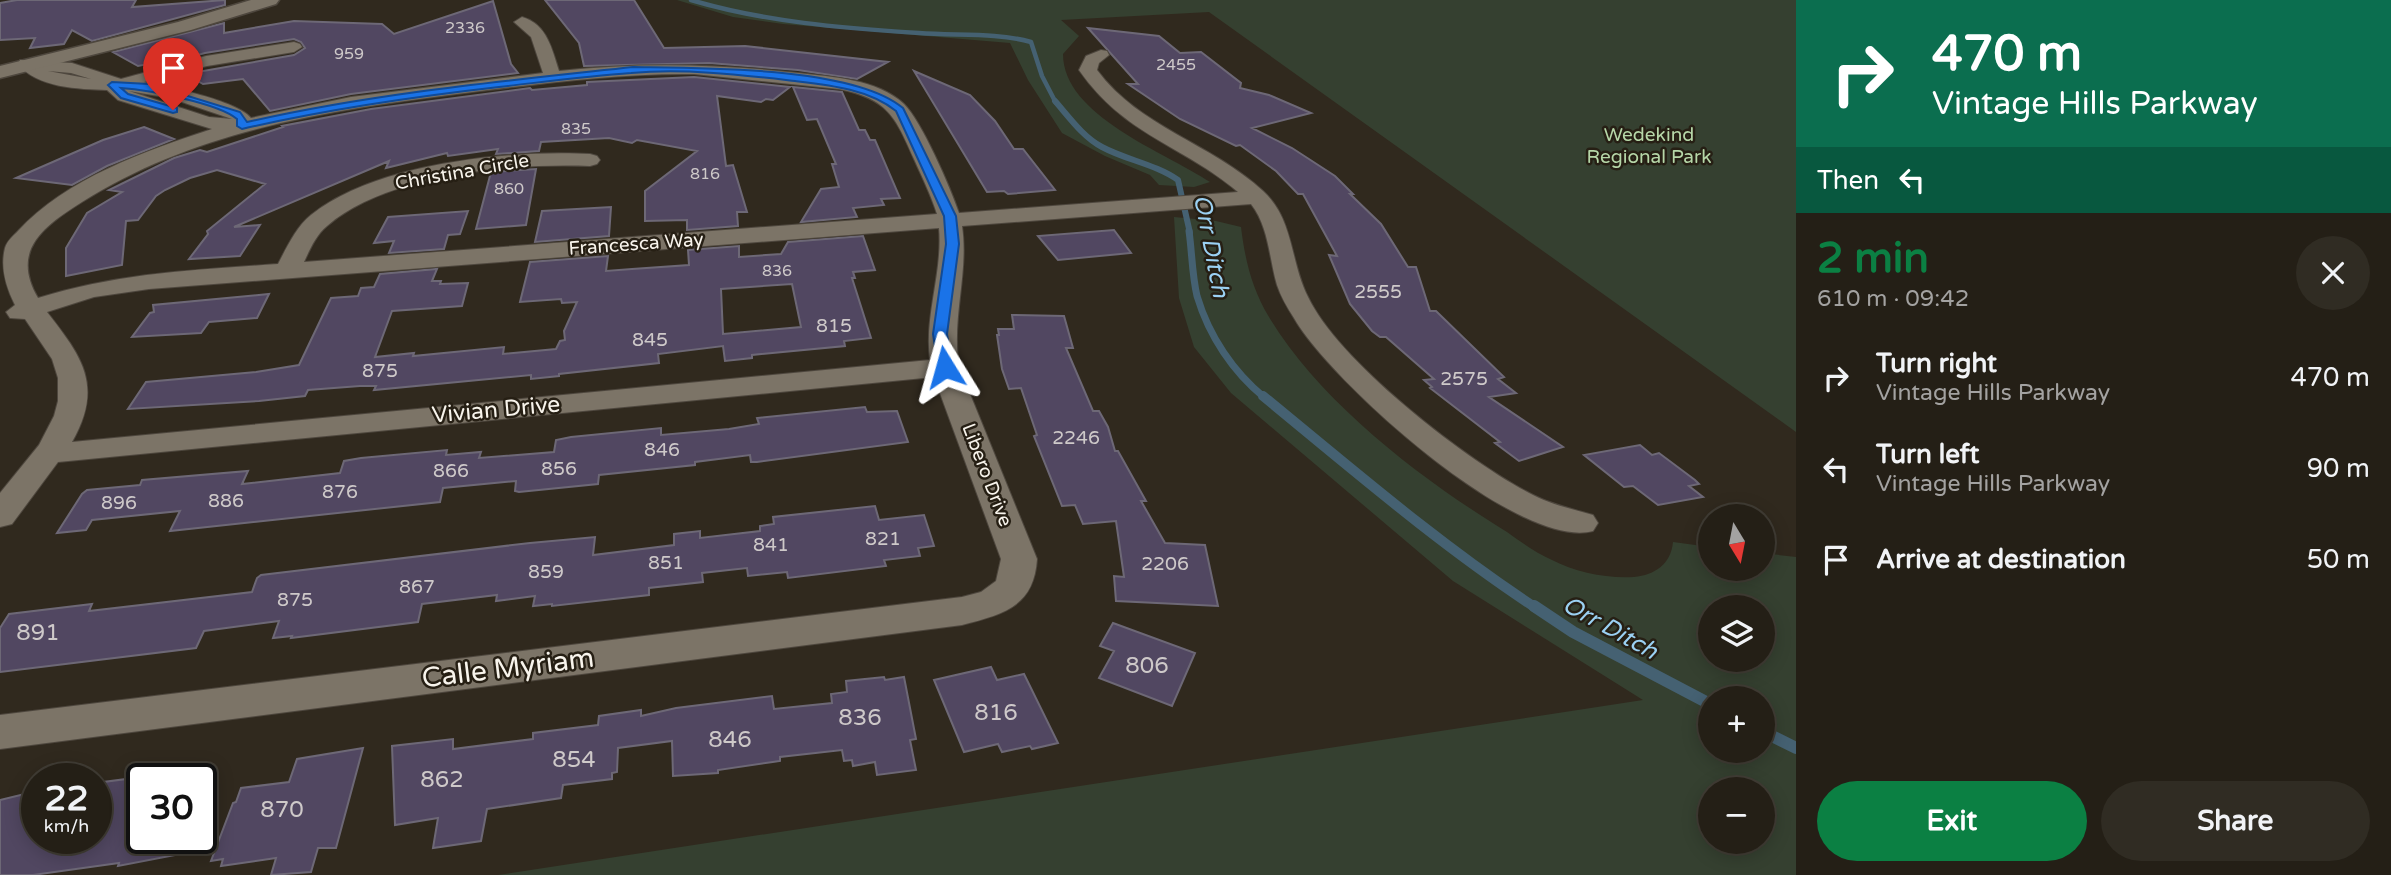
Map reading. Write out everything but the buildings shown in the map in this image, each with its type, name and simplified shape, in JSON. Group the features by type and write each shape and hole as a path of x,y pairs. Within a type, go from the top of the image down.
{"street":[{"path":"0,72 184,26 270,0"},
{"path":"522,22 531,24 537,31 553,77"},
{"path":"64,99 183,66 294,47"},
{"path":"1101,55 1092,60 1088,70 1113,102 1138,121 1224,169 1257,197 1273,217 1286,273 1296,298 1328,343 1365,384 1410,425 1492,485 1528,506 1581,523"},
{"path":"0,58 26,64 43,75 79,84 112,85 124,96 207,123 242,126"},
{"name":"Libero Drive","path":"0,516 46,454 65,425 73,405 74,385 71,370 19,312 4,286 5,271 17,246 46,216 68,200 114,176 179,148 242,126 350,102 553,77 633,70 710,69 825,82 876,95 891,102 905,117 950,220 953,244 940,334 945,367 1019,559 1019,575 1012,589"},
{"name":"Christina Circle","path":"286,271 318,222 348,201 384,186 432,174 534,159 590,160"},
{"name":"Francesca Way","path":"19,312 69,295 118,285 1257,197"},
{"name":"Vivian Drive","path":"46,454 945,367"},
{"name":"Calle Myriam","path":"0,732 922,617 992,603 1012,589"}],"green space":[{"name":"Wedekind Regional Park","path":"677,0 1796,0 1796,432 1209,12 1061,20 1079,36 1063,54 1067,76 1080,96 1120,130 1210,182 1194,187 1159,185 1150,175 1105,156 1062,133 1028,80 1010,43 783,24 733,17"},
{"path":"1174,217 1216,221 1241,227 1250,274 1258,296 1291,349 1316,380 1408,464 1546,557 1581,571 1603,576 1642,576 1661,567 1672,550 1673,542 1698,545 1698,581 1775,581 1775,555 1796,557 1796,875 498,875 1643,700 1453,581 1231,393 1194,347 1179,298"}],"waterway":[{"name":"Orr Ditch","path":"691,0 747,14 804,23 989,36 1031,42 1042,76 1056,103"},
{"name":"Orr Ditch","path":"1055,101 1095,143 1178,180 1190,233"},
{"name":"Orr Ditch","path":"1189,231 1195,288 1208,325 1233,365 1265,398"},
{"name":"Orr Ditch","path":"1263,396 1431,532 1536,608"},
{"name":"Orr Ditch","path":"1534,606 1573,632 1698,698"},
{"name":"Orr Ditch","path":"1775,738 1796,748"}],"route":[{"path":"173,110 124,96 112,85 149,87 209,104 237,114 242,118 242,126 323,107 379,98 633,70 736,71 825,82 876,95 891,102 905,117 950,216 953,244 940,334 945,367"}]}
